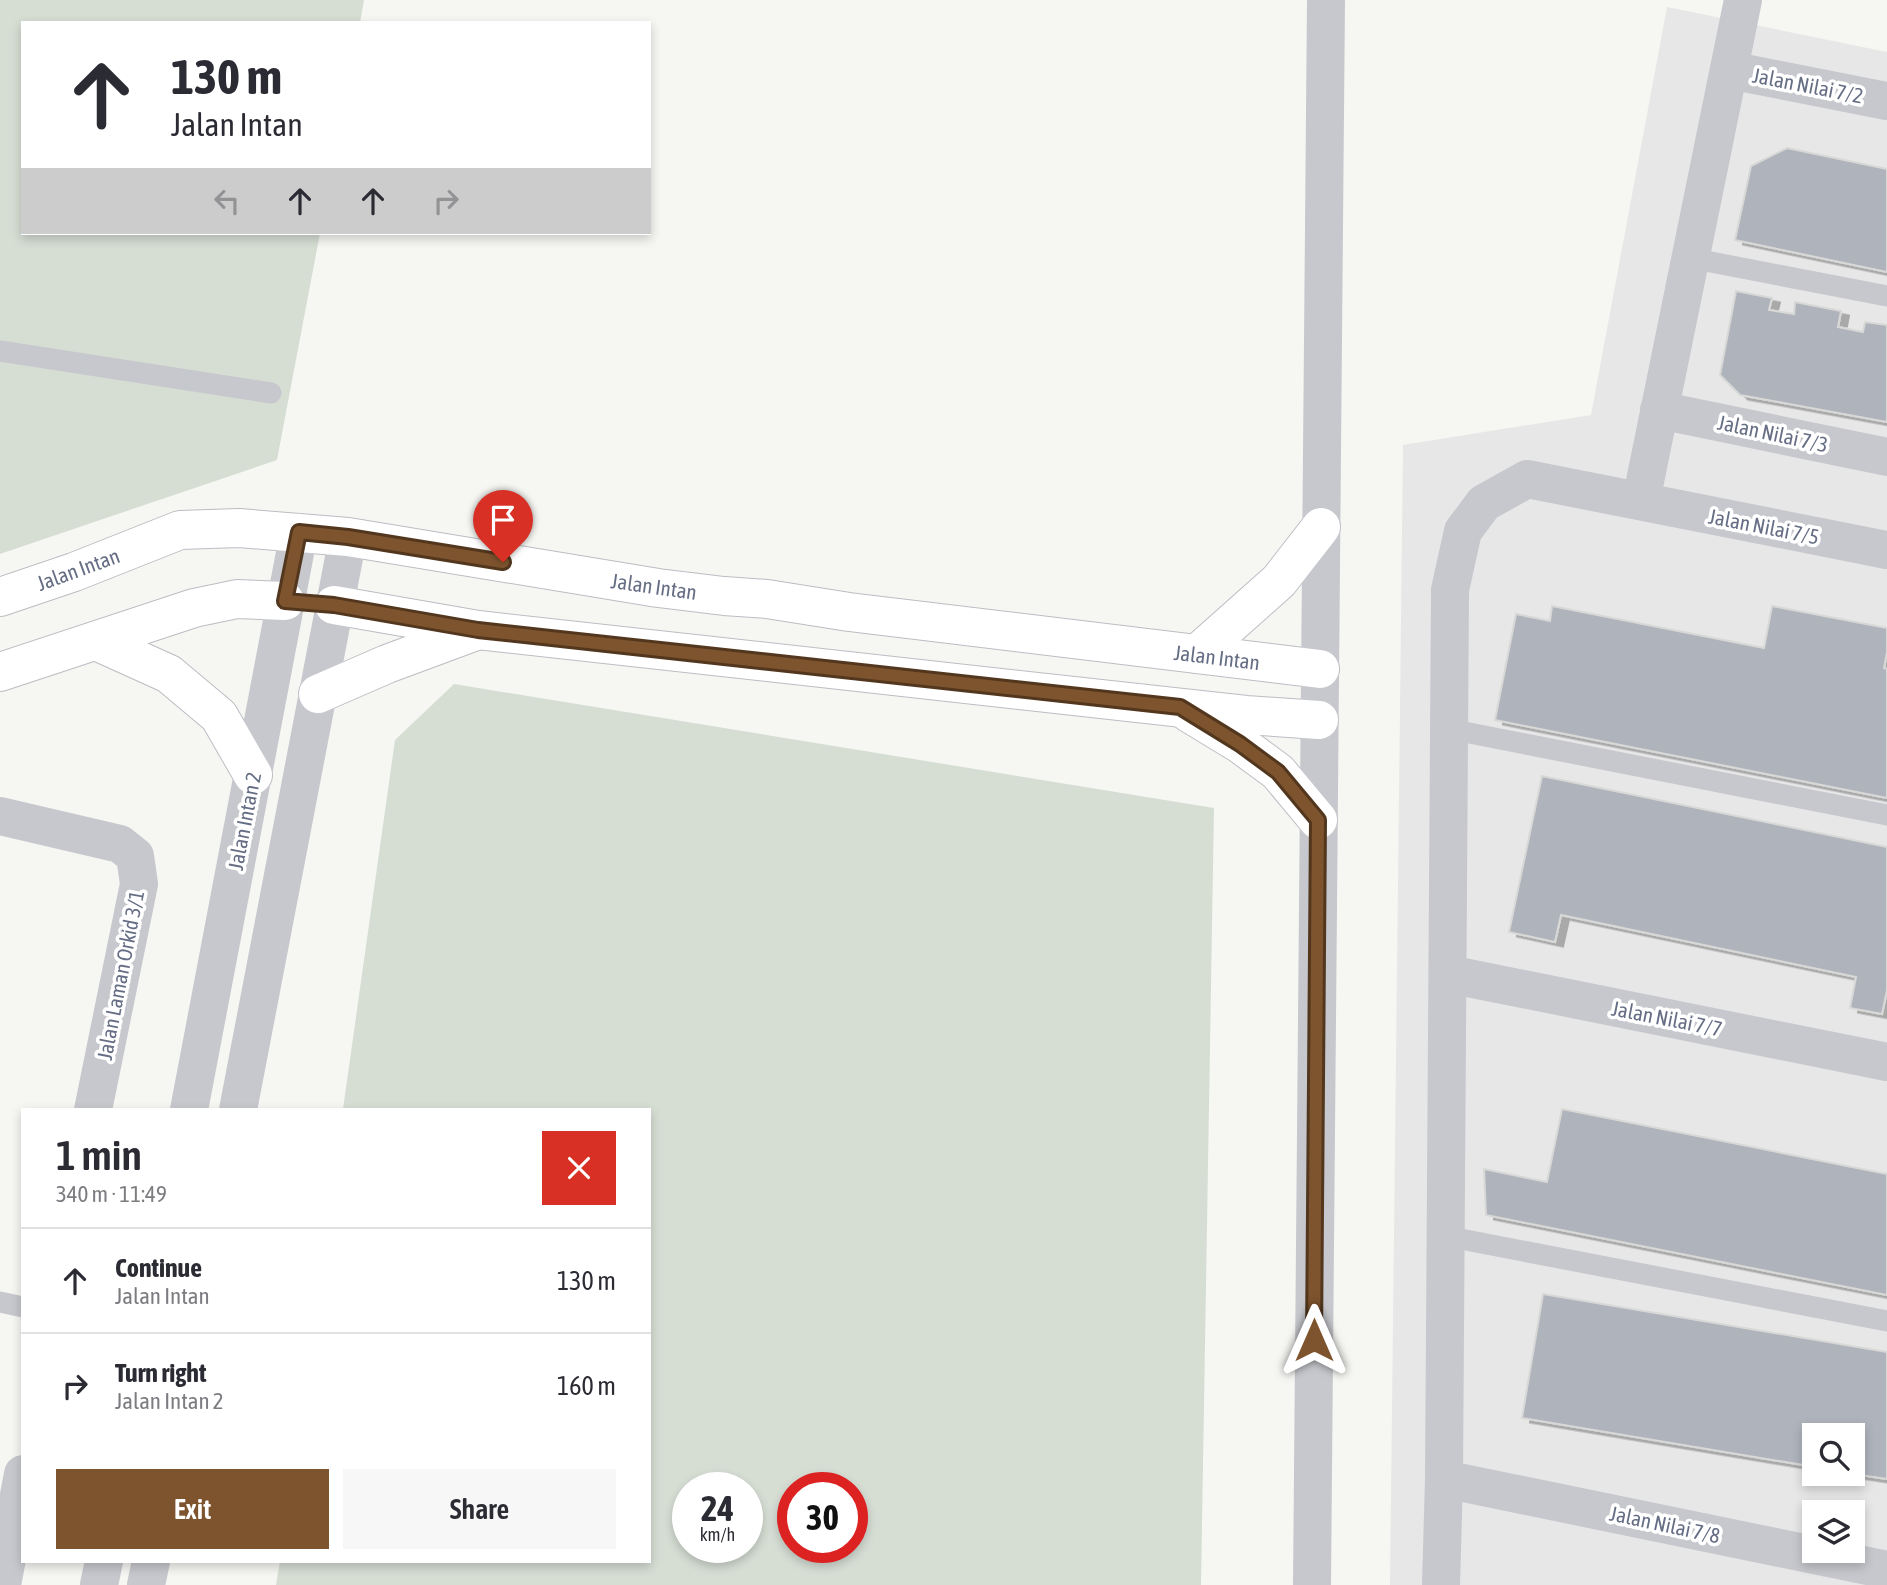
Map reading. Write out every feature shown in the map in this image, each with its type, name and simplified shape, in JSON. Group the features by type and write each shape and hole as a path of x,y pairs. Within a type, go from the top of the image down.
{"street":[{"path":"1312,1585 1326,0"},
{"path":"1641,501 1743,0"},
{"name":"Jalan Nilai 7/2","path":"1729,70 1887,101"},
{"name":"Jalan Nilai 7/3","path":"1659,410 1887,457"},
{"name":"Jalan Nilai 7/5","path":"1441,1585 1450,590 1463,531 1483,503 1527,479 1887,550"},
{"path":"1197,654 1279,581 1321,527"},
{"name":"Jalan Intan","path":"0,597 74,572 180,530 239,528 348,537 658,588 767,598 849,612 1320,669"},
{"name":"Jalan Intan 2","path":"189,1108 299,532"},
{"path":"238,1108 348,537"},
{"path":"0,671 194,608 237,599 334,605 478,630 1319,720"},
{"path":"318,694 387,664 478,630"},
{"path":"96,641 169,674 219,716 253,775"},
{"path":"1180,707 1240,744 1278,772 1318,820"},
{"name":"Jalan Laman Orkid 3/1","path":"0,816 120,844 135,856 139,884 93,1108"},
{"name":"Jalan Nilai 7/7","path":"1448,974 1887,1062"},
{"name":"Jalan Nilai 7/8","path":"1444,1479 1887,1570"},
{"path":"2,1585 21,1485"},
{"path":"99,1585 104,1563"},
{"path":"146,1585 150,1563"}],"lane":[{"path":"1690,258 1887,296"},
{"path":"0,351 271,393"},
{"path":"1450,729 1887,816"},
{"path":"1446,1236 1887,1321"},
{"path":"0,1302 21,1307"}],"shaded area":[{"path":"0,0 364,0 360,21 21,21 21,235 320,235 277,460 0,554"},
{"path":"1667,7 1887,52 1887,1585 1390,1585 1403,445 1591,415"},
{"path":"454,684 1214,808 1201,1585 276,1585 280,1563 651,1563 651,1108 343,1108 395,740"}],"building":[{"path":"1787,148 1887,169 1887,272 1735,240 1751,166"},
{"path":"1736,291 1772,298 1769,310 1794,314 1795,302 1841,311 1838,327 1863,332 1865,322 1887,325 1887,422 1740,395 1720,375"},
{"path":"1552,606 1764,648 1772,606 1887,628 1884,668 1887,669 1887,798 1495,720 1516,614 1550,621"},
{"path":"1542,776 1887,847 1887,990 1882,1014 1850,1008 1856,977 1561,915 1555,942 1509,932"},
{"path":"1562,1109 1887,1174 1887,1295 1486,1215 1484,1169 1547,1182"},
{"path":"1543,1294 1887,1352 1887,1479 1865,1476 1865,1423 1802,1423 1802,1465 1522,1418"}],"route":[{"path":"503,562 348,537 299,532 285,601 334,605 478,630 1180,707 1240,744 1278,772 1318,820 1314,1340"}]}
